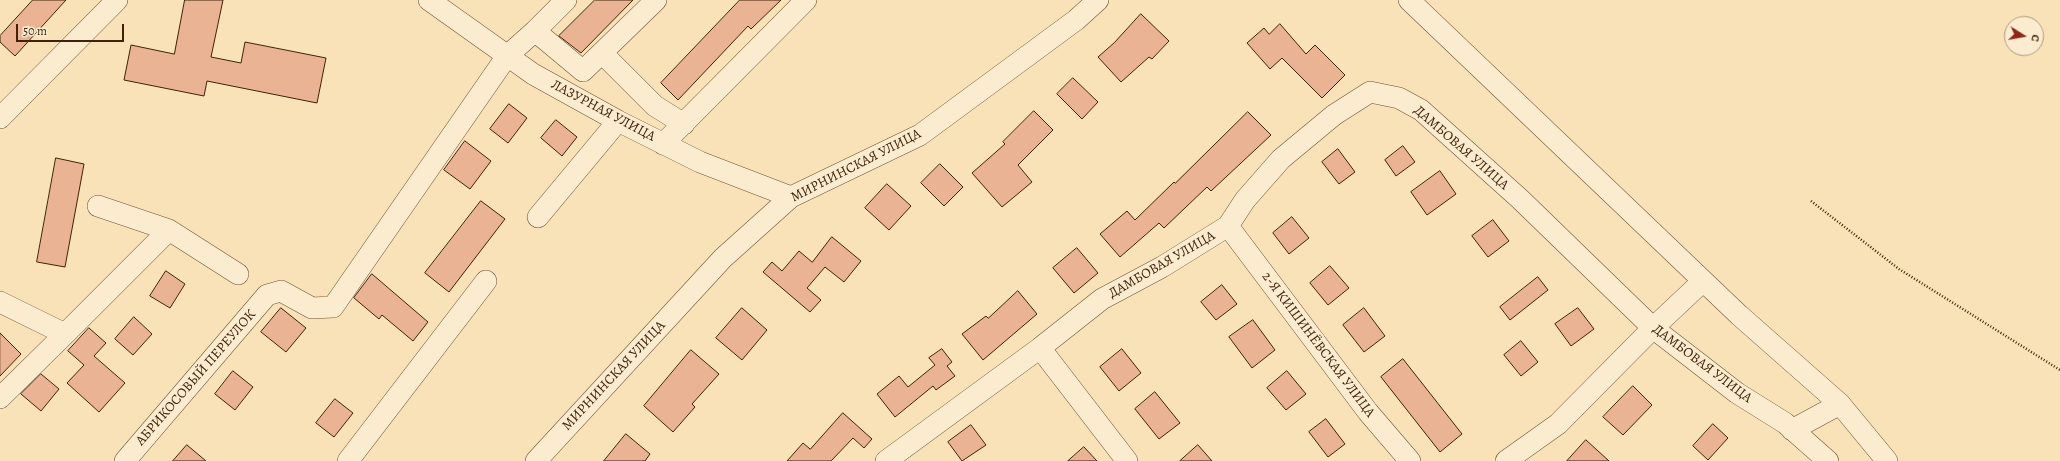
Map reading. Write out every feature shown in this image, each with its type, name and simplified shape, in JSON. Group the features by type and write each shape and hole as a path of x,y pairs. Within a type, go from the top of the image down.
{"street":[{"path":"0,118 117,0"},
{"name":"ЛАЗУРНАЯ УЛИЦА","path":"429,0 533,74 618,121 700,162 791,197"},
{"path":"507,56 566,0"},
{"path":"535,31 583,71 656,0"},
{"path":"663,144 806,0"},
{"name":"МИРНИНСКАЯ УЛИЦА","path":"536,461 723,258 791,197 920,135 1076,20 1098,0"},
{"path":"1409,0 1703,281 1840,404 1888,461"},
{"path":"602,54 655,106 684,124"},
{"name":"АБРИКОСОВЫЙ ПЕРЕУЛОК","path":"125,461 267,295 281,291 312,308 333,307 507,56"},
{"name":"ДАМБОВАЯ УЛИЦА","path":"888,460 1040,348 1102,299 1162,267 1228,226 1245,200 1281,159 1334,115 1370,92 1399,98 1421,110 1514,194 1653,328 1732,389 1792,430 1828,461"},
{"path":"538,217 618,121"},
{"path":"98,206 170,230 238,274"},
{"name":"2-Я КИШИНЁВСКАЯ УЛИЦА","path":"1228,226 1368,412 1410,461"},
{"path":"0,398 170,230"},
{"path":"348,461 486,281"},
{"path":"1506,461 1558,424 1653,328 1703,281"},
{"path":"0,302 65,334"},
{"path":"1040,348 1127,461"},
{"path":"1792,430 1840,404"}],"path":[{"path":"1811,201 1899,269 2060,370"}],"building":[{"path":"33,0 66,0 15,56 0,42 0,36"},
{"path":"185,0 223,0 211,57 241,63 245,42 326,58 317,103 207,81 204,96 124,80 131,45 174,54"},
{"path":"595,0 633,0 581,53 559,36"},
{"path":"740,0 781,0 751,29 748,26 678,100 661,83"},
{"path":"1141,14 1169,41 1152,59 1149,57 1121,82 1098,57 1114,43"},
{"path":"1280,24 1306,54 1315,45 1345,75 1322,98 1282,58 1270,69 1247,43 1264,28 1269,34"},
{"path":"1073,78 1098,102 1082,119 1057,94"},
{"path":"509,104 527,118 508,143 490,129"},
{"path":"1034,111 1053,130 1018,165 1032,182 1002,207 972,173 1005,144 1003,142"},
{"path":"1248,112 1271,135 1211,191 1207,187 1164,228 1159,223 1120,257 1100,234 1127,211 1135,220"},
{"path":"556,120 577,137 562,156 541,138"},
{"path":"465,141 491,161 470,189 444,170"},
{"path":"1403,146 1415,162 1396,176 1385,160"},
{"path":"1338,149 1355,172 1339,184 1322,162"},
{"path":"56,158 84,164 65,267 37,262"},
{"path":"940,164 963,187 944,206 921,183"},
{"path":"1440,171 1456,194 1427,215 1411,192"},
{"path":"887,184 911,206 889,230 865,208"},
{"path":"481,201 505,219 449,292 425,273"},
{"path":"1292,217 1309,238 1289,254 1273,233"},
{"path":"1493,220 1509,241 1488,257 1472,236"},
{"path":"832,237 861,261 844,282 825,267 807,288 821,300 810,312 763,272 772,262 782,271 799,251 812,262"},
{"path":"1077,248 1098,273 1074,293 1053,268"},
{"path":"1330,266 1349,288 1328,305 1310,283"},
{"path":"166,271 185,284 170,308 150,296"},
{"path":"372,274 428,322 413,341 382,315 379,319 354,298"},
{"path":"1538,277 1548,290 1510,320 1500,307"},
{"path":"1222,285 1237,304 1216,320 1201,302"},
{"path":"1018,291 1037,314 983,360 962,334 986,316 988,318"},
{"path":"281,308 306,328 286,352 261,332"},
{"path":"742,308 767,330 742,360 716,338"},
{"path":"1364,308 1385,336 1364,352 1343,325"},
{"path":"1578,308 1594,329 1571,346 1555,324"},
{"path":"134,317 152,334 133,355 115,339"},
{"path":"1253,320 1275,350 1252,368 1229,337"},
{"path":"89,328 106,343 94,356 125,383 99,412 67,383 84,365 68,351"},
{"path":"0,333 21,354 0,376"},
{"path":"1521,341 1538,362 1521,376 1504,355"},
{"path":"942,349 952,362 947,366 955,376 936,390 933,386 895,417 877,394 899,376 908,387 935,365 929,358"},
{"path":"1122,349 1141,373 1119,391 1100,367"},
{"path":"691,350 719,374 692,404 695,407 673,432 644,406"},
{"path":"1403,359 1462,434 1440,452 1381,377"},
{"path":"233,371 253,387 235,410 215,394"},
{"path":"1287,371 1306,394 1286,410 1267,388"},
{"path":"41,374 59,389 41,411 21,394"},
{"path":"1633,386 1652,405 1623,435 1603,417"},
{"path":"1155,392 1180,423 1159,439 1135,409"},
{"path":"335,399 353,413 334,437 316,423"},
{"path":"843,413 872,439 864,448 853,438 831,461 787,461 803,443 810,449"},
{"path":"1326,419 1345,444 1328,457 1309,432"},
{"path":"1713,424 1728,438 1708,460 1693,446"},
{"path":"971,425 986,445 962,461 948,442"},
{"path":"626,434 650,454 645,461 604,461"},
{"path":"1586,440 1609,461 1567,461"},
{"path":"187,445 206,461 173,461"},
{"path":"1198,445 1212,461 1180,461"},
{"path":"1084,447 1097,461 1068,461"}]}
